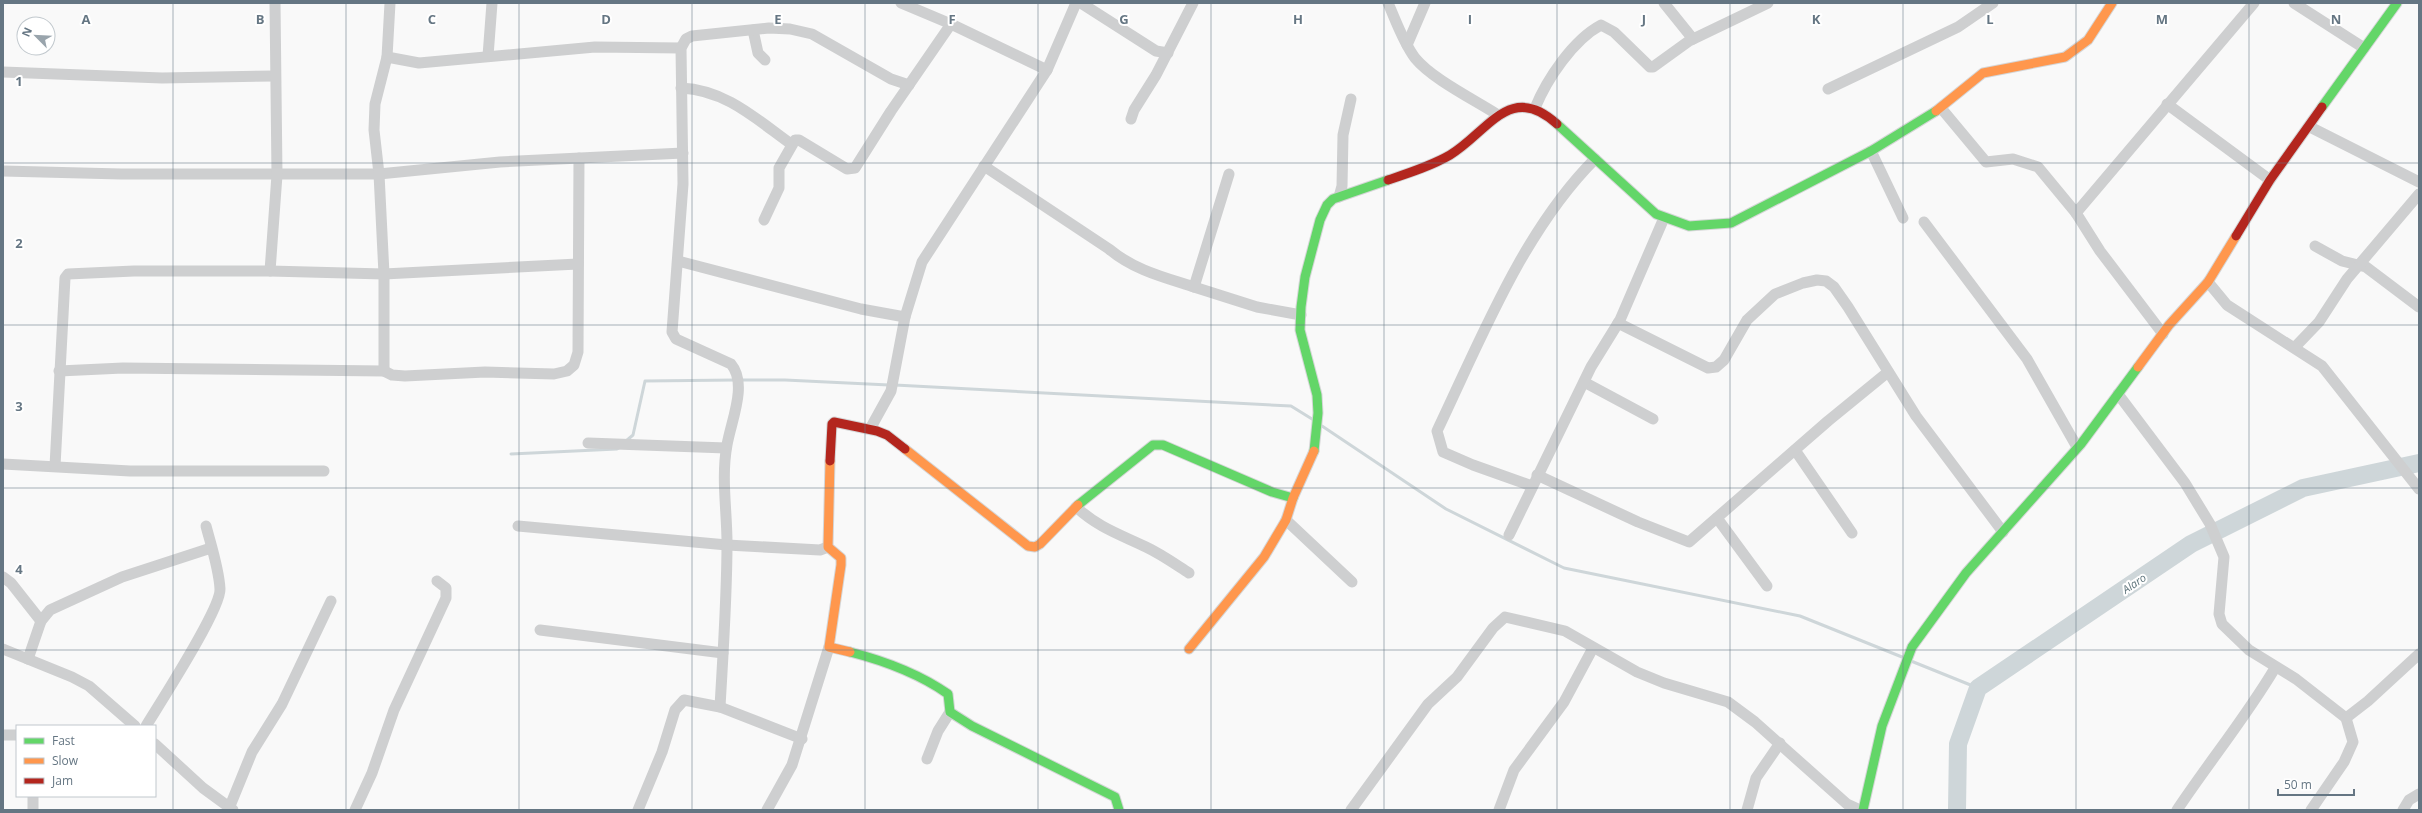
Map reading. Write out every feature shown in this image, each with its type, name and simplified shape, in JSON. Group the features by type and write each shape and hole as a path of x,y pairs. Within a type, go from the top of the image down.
{"street":[{"path":"270,271 277,175 275,3"},
{"path":"384,371 384,274 379,174 374,130 375,104 387,57 390,3"},
{"path":"488,56 492,3"},
{"path":"901,3 951,24 1047,70"},
{"path":"870,429 891,390 905,316 922,262 1047,70 1076,3"},
{"path":"1081,3 1156,51 1168,53"},
{"path":"1131,119 1134,110 1168,53 1193,3"},
{"path":"1388,3 1407,45 1416,58 1429,71 1498,115"},
{"path":"1407,45 1425,3"},
{"path":"1664,3 1693,39"},
{"path":"1535,108 1549,79 1591,31 1601,25 1614,32 1650,67 1693,39 1768,3"},
{"path":"1828,89 1958,27 1993,3"},
{"path":"1189,649 1247,580 1286,520 1292,498 1315,448 1318,413 1317,395 1300,330 1305,277 1320,220 1326,205 1339,197 1384,182 1450,155 1464,145 1498,115 1516,108 1535,108 1545,113 1637,199 1664,218 1689,226 1707,226 1731,223 1871,151 1941,108 1983,73 2065,57 2088,40 2112,3"},
{"path":"2076,213 2254,3"},
{"path":"2294,3 2364,48"},
{"path":"1351,810 1428,704 1457,677 1496,624 1504,616 1565,631 1593,648 1664,683 1728,702 1780,743 1847,804 1861,810 1882,726 1912,647 1966,573 2077,447 2163,334 2208,282 2270,180 2310,127 2397,3"},
{"path":"764,220 779,188 779,168 794,140 799,140 847,169 855,168 951,24"},
{"path":"720,707 724,653 727,545 725,486 726,448 739,388 737,371 731,364 676,339 672,332 683,184 681,48 686,39 692,36 753,30 790,29 812,34 891,79 909,85"},
{"path":"753,30 758,53 765,60"},
{"path":"387,57 419,63 595,47 681,48"},
{"path":"1156,51 1162,63"},
{"path":"3,72 162,78 276,76"},
{"path":"681,88 693,88 726,98 791,144"},
{"path":"1339,197 1342,186 1343,135 1351,99"},
{"path":"2167,104 2270,180"},
{"path":"1941,108 1986,162 2013,159 2038,167 2076,213 2100,252 2163,334"},
{"path":"2310,127 2417,178"},
{"path":"1871,151 1903,218"},
{"path":"3,171 277,175 379,174 500,162 682,153"},
{"path":"59,371 123,368 384,371 405,376 485,372 554,374 567,371 574,365 578,352 579,158"},
{"path":"1532,486 1472,465 1443,452 1437,430 1514,271 1565,191 1595,159"},
{"path":"984,166 1138,269 1257,307 1301,315"},
{"path":"1194,287 1229,174"},
{"path":"2295,347 2319,322 2347,279 2419,194"},
{"path":"1508,535 1584,382 1618,323 1664,218"},
{"path":"1924,222 2027,359 2077,447"},
{"path":"2314,246 2342,261 2366,267 2382,277 2419,307"},
{"path":"678,261 861,309 905,316"},
{"path":"55,466 65,278 68,274 134,271 270,271 384,274 578,264"},
{"path":"1618,323 1708,368 1716,367 1724,360 1747,320 1776,294 1803,283 1817,280 1826,281 1834,287 1848,307 1916,416 2003,532"},
{"path":"2208,282 2227,305 2257,326 2295,347 2322,366 2419,489"},
{"path":"1537,475 1686,543 1888,372"},
{"path":"1584,382 1653,419"},
{"path":"2118,394 2185,483 2210,524 2224,557 2218,614 2222,624 2249,650 2275,668 2296,679 2346,718 2353,742 2344,762 2311,810"},
{"path":"828,547 830,427 834,422 870,429 887,435 1028,546 1035,547 1040,544 1076,507 1146,449 1153,445 1163,445 1272,492 1292,498"},
{"path":"588,443 726,448"},
{"path":"1796,450 1852,533"},
{"path":"3,464 130,471 324,471"},
{"path":"1076,507 1091,522 1146,547 1189,573"},
{"path":"1717,518 1767,586"},
{"path":"1286,520 1352,582"},
{"path":"147,725 216,605 220,589 206,526"},
{"path":"518,526 727,545 820,550 828,547"},
{"path":"767,810 792,765 802,739 829,647 841,558 828,547"},
{"path":"28,659 41,621 55,607 122,577 212,548"},
{"path":"3,577 11,583 41,621"},
{"path":"355,810 372,773 394,710 446,598 446,588 437,581"},
{"path":"156,745 203,788 231,808 252,752 282,704 331,601"},
{"path":"540,630 724,653"},
{"path":"829,647 897,665 932,681 948,694 950,712 938,731 927,759"},
{"path":"1499,810 1514,770 1564,702 1593,648"},
{"path":"3,649 72,677 89,686 134,725"},
{"path":"2346,718 2368,701 2419,654"},
{"path":"2178,810 2203,770 2257,699 2275,668"},
{"path":"638,810 662,752 675,710 684,700 720,707 802,739"},
{"path":"950,712 972,726 1115,797 1118,801 1119,810"},
{"path":"3,736 16,734"},
{"path":"1747,810 1756,778 1780,743"},
{"path":"2403,810 2410,800 2419,794"},
{"path":"33,797 33,810"}],"waterway":[{"path":"626,441 633,435 645,381 735,380"},
{"path":"741,380 785,380 889,385"},
{"path":"895,385 1291,406 1312,419"},
{"path":"1322,426 1446,509 1564,568 1800,616 1902,657"},
{"path":"511,454 619,448"},
{"name":"Alaro","path":"1957,810 1958,744 1978,688 2191,544 2303,488 2419,463"},
{"path":"1911,661 1978,688"}],"traffic: fast":[{"path":"2322,107 2397,3"},
{"path":"1557,124 1656,214 1689,226 1731,223 1871,151 1936,111"},
{"path":"1314,451 1318,413 1317,395 1300,330 1305,277 1320,220 1327,205 1333,199 1388,180"},
{"path":"1863,810 1882,726 1912,647 1966,573 2081,444 2138,367"},
{"path":"1078,505 1153,445 1163,445 1272,492 1293,498"},
{"path":"850,652 901,668 937,687 948,694 950,712 972,726 1115,797 1119,810"}],"traffic: slow":[{"path":"1936,111 1983,73 2065,57 2088,40 2112,3"},
{"path":"2138,367 2169,325 2208,282 2236,236"},
{"path":"905,449 1028,546 1035,547 1040,544 1078,505"},
{"path":"1189,649 1264,557 1286,520 1293,498 1314,451"},
{"path":"830,461 828,547 841,558 841,565 829,647 850,652"}],"traffic: jam":[{"path":"1388,180 1443,159 1464,145 1500,115 1513,109 1526,107 1540,112 1557,124"},
{"path":"2236,236 2270,180 2322,107"},
{"path":"830,461 832,424 834,422 877,431 887,435 905,449"}]}
